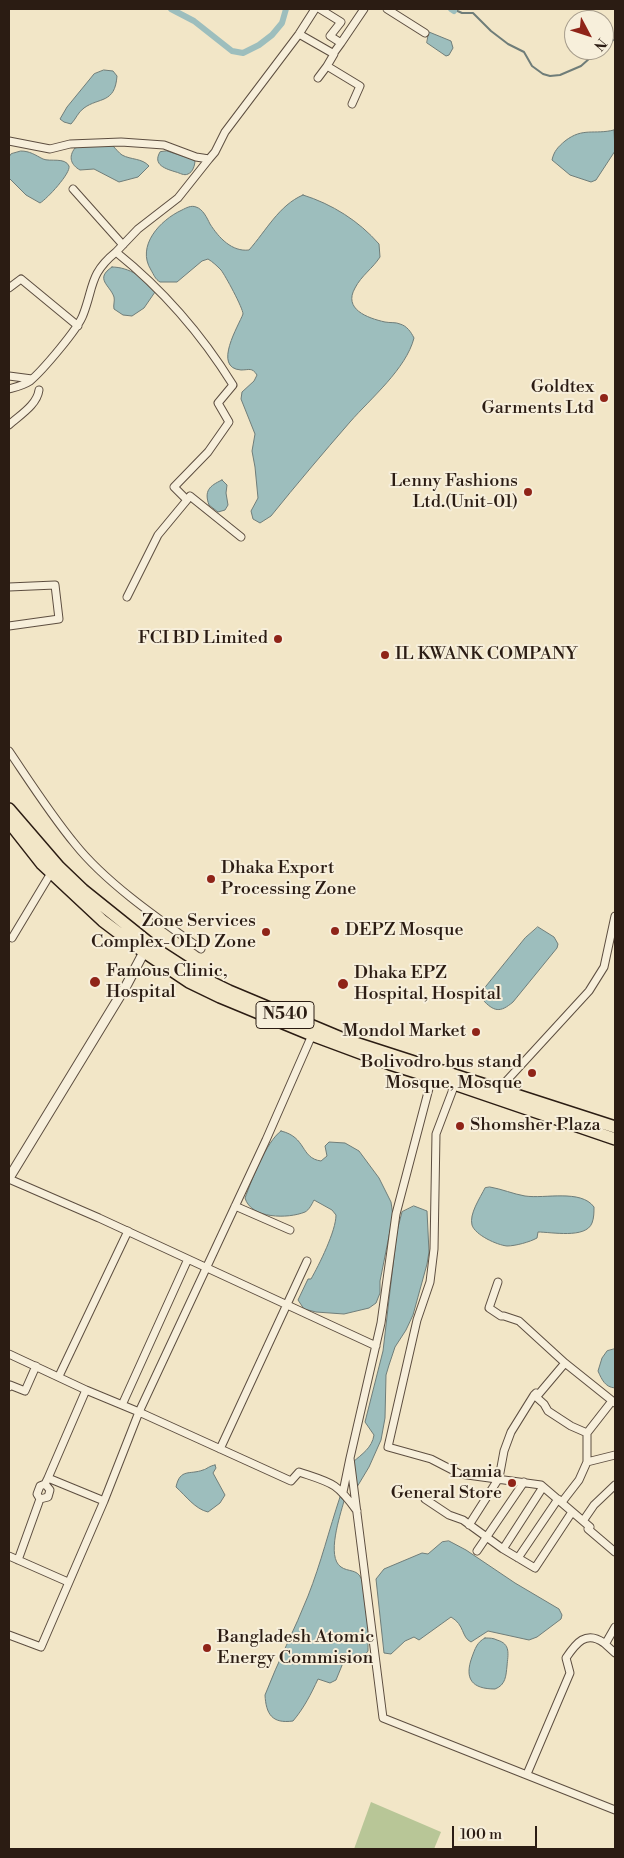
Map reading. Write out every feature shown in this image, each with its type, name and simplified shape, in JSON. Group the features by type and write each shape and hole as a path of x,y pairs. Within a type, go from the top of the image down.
{"highway":[{"name":"N540","path":"9,809 59,867 83,890 159,951 196,975 346,1040 615,1128"},
{"name":"N540","path":"9,822 51,873 103,921 144,952 189,982 220,997 312,1035 390,1064 456,1084 615,1139"}],"street":[{"path":"9,389 32,379 78,326 83,316 94,277 106,260 138,229 178,198 215,152 225,132 299,34 315,9"},
{"path":"320,9 341,22 330,36 341,43"},
{"path":"318,78 364,9"},
{"path":"387,9 425,33"},
{"path":"299,34 333,54"},
{"path":"327,66 360,86 352,104"},
{"path":"9,141 50,149 70,144 121,142 164,145 196,157 209,159"},
{"path":"73,190 123,245"},
{"path":"116,252 143,274 171,303 216,358 233,386 218,403 229,422 208,452 174,487 187,500"},
{"path":"9,288 21,278 78,326"},
{"path":"9,376 32,379"},
{"path":"9,425 33,404 38,397 39,390"},
{"path":"126,597 147,560 158,535 190,496 241,537"},
{"path":"9,587 55,585 60,619 9,626"},
{"path":"9,751 75,844 91,862 114,883 201,949"},
{"path":"12,938 51,873"},
{"path":"499,1089 589,991 604,966 615,916"},
{"path":"144,952 126,986 9,1178 376,1346"},
{"path":"9,1635 41,1647 104,1501 139,1412 312,1035"},
{"path":"343,1492 381,1323 396,1214 432,1077"},
{"path":"456,1084 436,1134 434,1249 430,1282 417,1320 388,1447 431,1459 460,1474 499,1478 543,1487 590,1526 588,1529 615,1552"},
{"path":"235,1206 290,1230"},
{"path":"59,1376 128,1231"},
{"path":"122,1405 188,1259"},
{"path":"220,1448 307,1261"},
{"path":"498,1282 489,1308 500,1316 519,1321 565,1364 614,1402 587,1433 587,1462 579,1480 560,1501 518,1558"},
{"path":"9,1354 291,1481 299,1472 332,1483 343,1492 357,1512"},
{"path":"534,1395 536,1393 538,1395 565,1364"},
{"path":"9,1388 10,1385 25,1391 36,1366"},
{"path":"18,1560 40,1499 48,1498 50,1490 47,1481 86,1390"},
{"path":"469,1524 499,1478 504,1451 511,1432 534,1395"},
{"path":"534,1395 544,1404 548,1411 587,1433"},
{"path":"587,1462 615,1456"},
{"path":"350,1458 382,1718 615,1810"},
{"path":"47,1481 104,1501"},
{"path":"478,1551 524,1482"},
{"path":"583,1521 594,1506 615,1486"},
{"path":"503,1549 543,1487"},
{"path":"425,1498 449,1515 463,1520 503,1549 535,1568 572,1512"},
{"path":"9,1556 68,1582"},
{"path":"604,1643 615,1627"},
{"path":"527,1774 570,1673 566,1658 572,1649 585,1637 596,1637 615,1653"}],"green space":[{"path":"371,1802 441,1832 434,1849 354,1849"}],"water":[{"path":"429,32 451,41 453,48 449,55 446,56 427,43"},
{"path":"104,70 113,71 117,76 116,85 110,96 84,108 71,124 60,119 67,107 94,74"},
{"path":"614,130 615,151 596,180 591,182 570,175 552,160 558,147 577,134"},
{"path":"113,146 122,155 146,163 149,166 138,177 119,182 94,169 80,170 74,166 71,158 75,148"},
{"path":"21,151 30,152 46,160 64,162 69,166 63,180 40,203 26,195 9,178 9,157 11,154"},
{"path":"167,151 195,160 191,172 184,175 161,166 158,156 160,152"},
{"path":"303,195 335,208 363,228 379,244 380,257 355,288 352,302 354,307 364,315 405,326 414,338 404,361 387,383 350,422 271,516 260,523 253,519 251,511 258,498 252,451 255,434 241,399 242,392 254,381 257,375 252,370 241,370 233,367 229,362 228,354 233,336 243,314 240,305 221,270 208,259 202,261 177,282 160,282 151,270 146,252 148,243 153,235 166,220 192,206 203,212 226,243 237,249 249,250 273,219 294,199"},
{"path":"112,267 131,271 147,282 155,292 144,308 132,316 123,315 114,309 114,297 104,279 104,275"},
{"path":"222,480 227,485 228,505 225,510 218,512 209,505 207,493 214,484"},
{"path":"538,927 554,937 558,944 557,948 513,1002 504,1008 494,1009 482,999 482,991 525,938"},
{"path":"281,1131 295,1138 310,1156 321,1161 327,1156 325,1146 329,1142 345,1143 359,1151 379,1178 391,1202 393,1216 380,1281 380,1293 376,1303 369,1308 344,1314 316,1312 304,1309 298,1300 308,1279 311,1279 330,1239 336,1215 332,1210 314,1200 305,1212 289,1216 271,1216 255,1210 245,1198 265,1152 275,1136"},
{"path":"490,1187 533,1197 572,1196 581,1198 588,1201 594,1207 593,1221 588,1228 576,1233 538,1232 537,1238 522,1244 507,1246 498,1244 477,1232 471,1221 485,1188"},
{"path":"414,1206 427,1211 429,1252 427,1264 413,1315 395,1347 386,1375 385,1418 381,1440 369,1467 357,1487 353,1462 369,1447 374,1435 365,1422 383,1351 397,1231 402,1212"},
{"path":"615,1349 615,1388 606,1385 598,1371 602,1358 607,1351"},
{"path":"215,1465 216,1468 213,1473 225,1495 220,1503 208,1512 195,1505 176,1487 180,1477 186,1473 203,1470"},
{"path":"340,1497 344,1501 335,1536 335,1555 341,1567 357,1573 361,1578 365,1593 368,1651 359,1660 343,1663 336,1680 330,1683 318,1679 307,1701 293,1721 280,1721 275,1719 269,1712 265,1695 308,1596"},
{"path":"449,1541 559,1609 562,1615 561,1619 537,1637 529,1640 488,1631 471,1642 459,1624 451,1617 419,1640 414,1637 405,1641 391,1654 384,1653 376,1579 384,1569 422,1553 428,1554 442,1542"},
{"path":"485,1638 493,1638 505,1644 508,1650 505,1679 495,1689 487,1689 476,1685 470,1677 469,1671 474,1651"}],"waterway":[{"path":"171,9 194,21 232,51 243,53 259,45 272,35 282,23 286,9"},
{"path":"453,9 462,13 473,13 491,31 508,44 524,52 532,66 543,74 550,76 560,75 581,66 588,60"}],"place":[{"name":"Goldtex Garments Ltd","path":"604,398"},
{"name":"Lenny Fashions Ltd.(Unit-01)","path":"528,492"},
{"name":"FCI BD Limited","path":"278,639"},
{"name":"IL KWANK COMPANY","path":"385,655"},
{"name":"Dhaka Export Processing Zone","path":"211,879"},
{"name":"DEPZ Mosque","path":"335,931"},
{"name":"Zone Services Complex-OLD Zone","path":"266,932"},
{"name":"Famous Clinic, Hospital","path":"95,982"},
{"name":"Dhaka EPZ Hospital, Hospital","path":"343,984"},
{"name":"Mondol Market","path":"476,1032"},
{"name":"Bolivodro bus stand Mosque, Mosque","path":"532,1073"},
{"name":"Shomsher Plaza","path":"460,1126"},
{"name":"Lamia General Store","path":"512,1483"},
{"name":"Bangladesh Atomic Energy Commision","path":"207,1648"}]}
